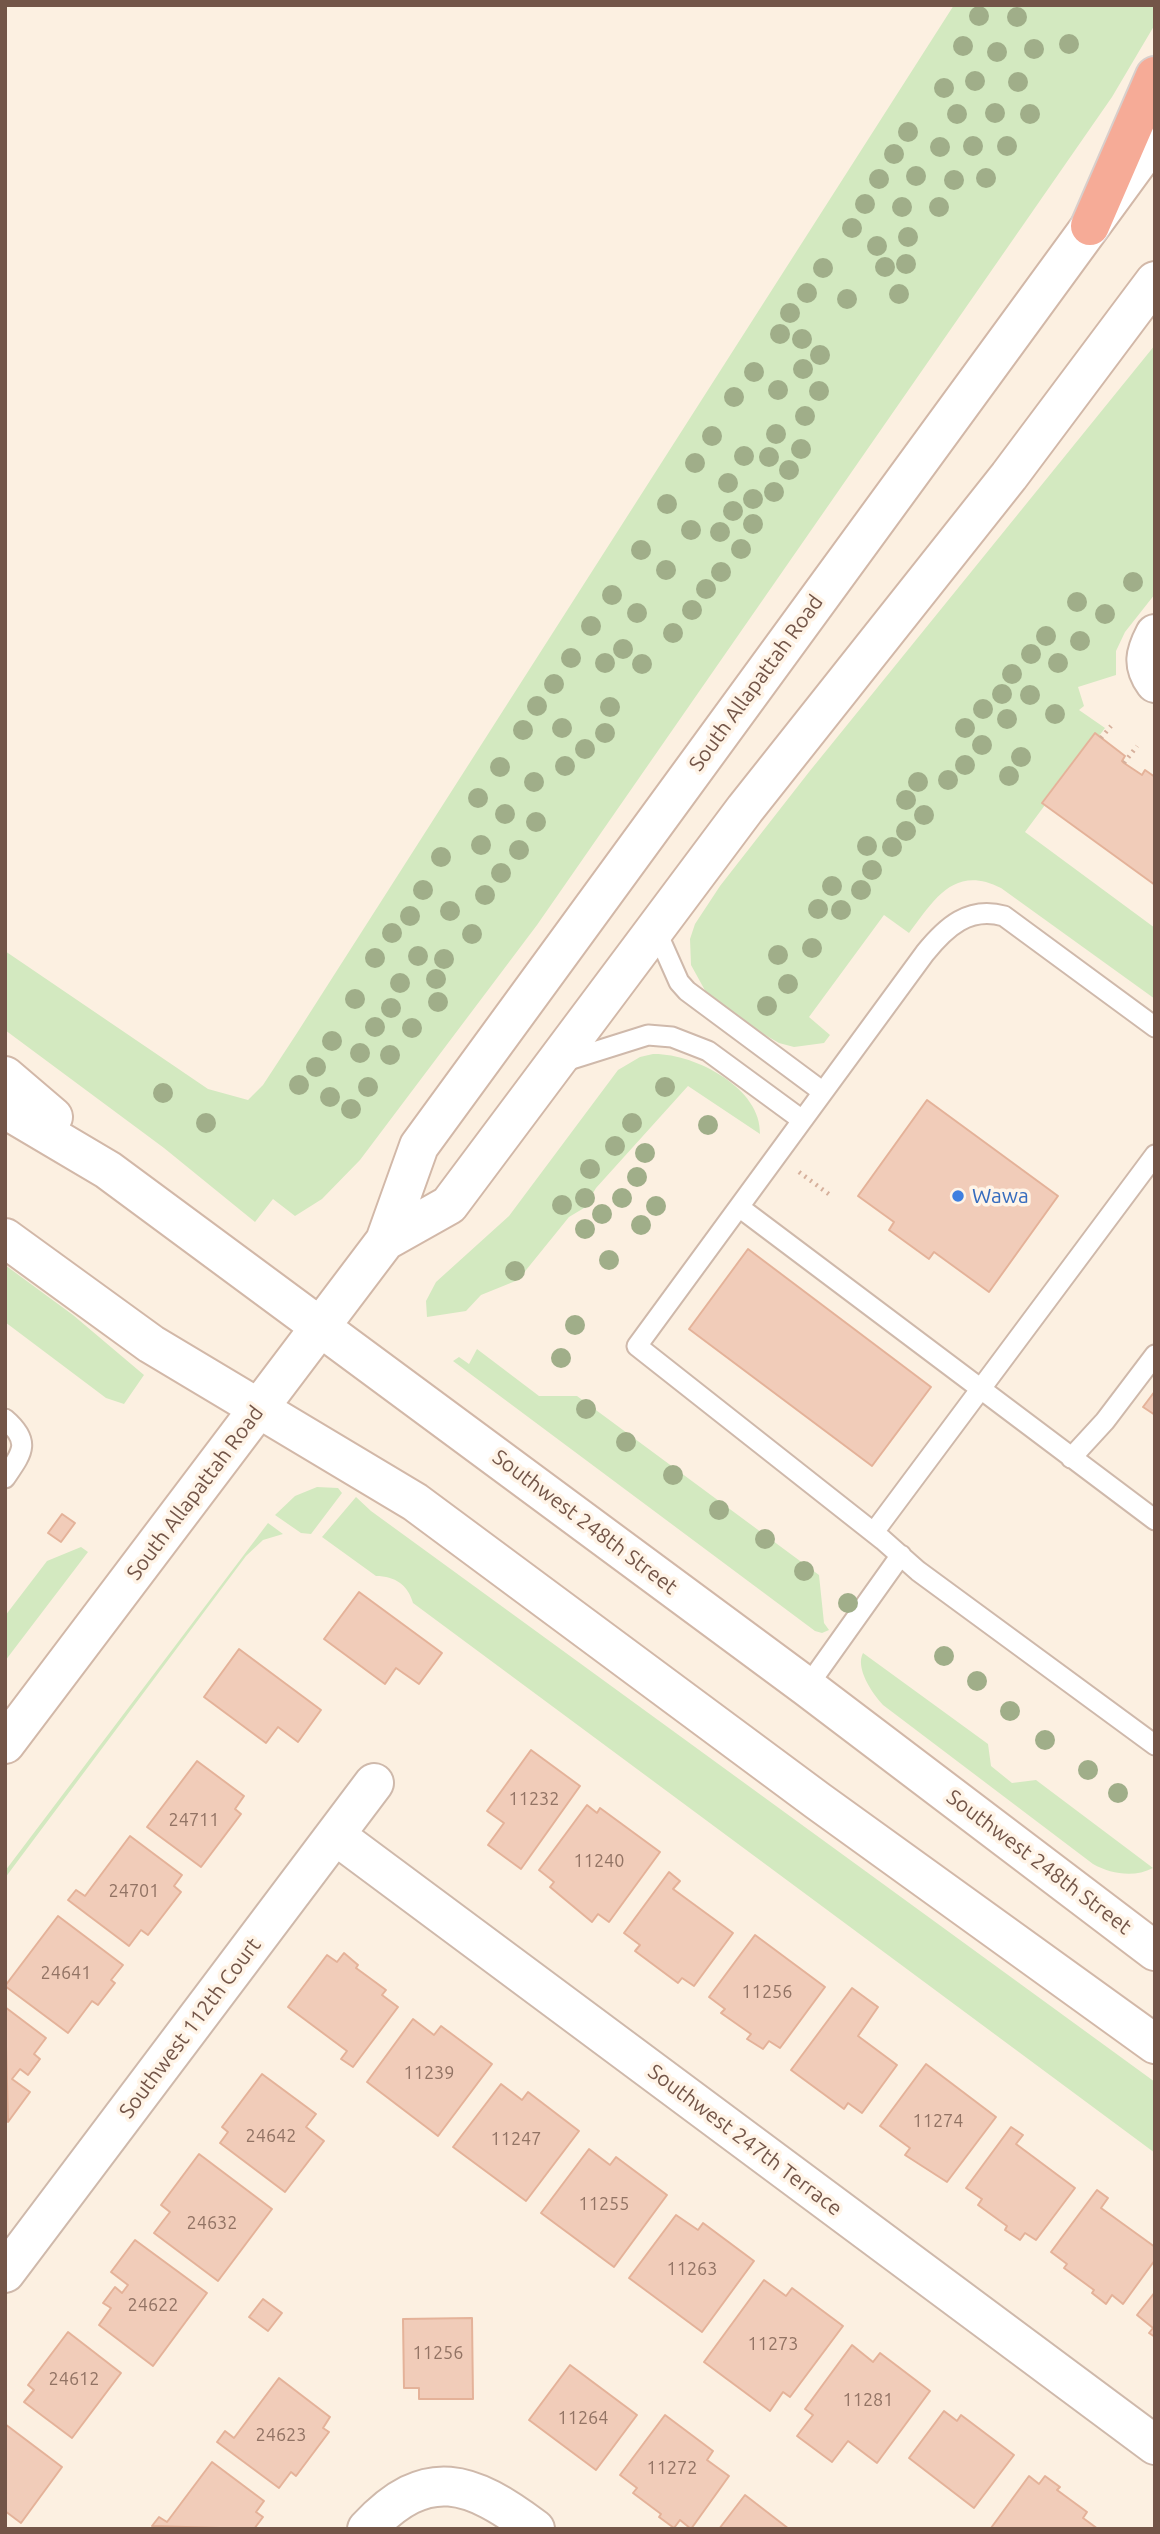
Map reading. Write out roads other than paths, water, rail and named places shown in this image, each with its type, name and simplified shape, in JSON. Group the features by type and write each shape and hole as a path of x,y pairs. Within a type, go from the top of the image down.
{"highway":[{"path":"1090,226 1155,76"}],"street":[{"name":"South Allapattah Road","path":"5,1744 385,1241 419,1146 1155,138"},
{"name":"South Allapattah Road","path":"385,1241 449,1205 789,752 1009,476 1155,281"},
{"path":"1153,681 1145,661 1155,634"},
{"path":"5,1076 39,1103 108,1170"},
{"name":"Southwest 248th Street","path":"5,1109 108,1170 1151,1939"},
{"path":"5,1238 151,1344 415,1502 828,1809 1155,2044"},
{"name":"Southwest 112th Court","path":"5,2273 374,1783"},
{"name":"Southwest 247th Terrace","path":"335,1835 1155,2445"},
{"path":"368,2529 397,2500 428,2486 466,2489 520,2518"}],"lane":[{"path":"1155,1027 1018,925 993,913 977,913 964,917 936,939 637,1346 874,1532 918,1571 1155,1745"},
{"path":"655,928 679,982 687,991 824,1092"},
{"path":"555,1064 648,1035 672,1037 708,1051 802,1120"},
{"path":"874,1532 1155,1155"},
{"path":"739,1207 1155,1520"},
{"path":"1071,1458 1105,1421 1155,1355"},
{"path":"5,1419 15,1428 23,1444 22,1453 5,1478"},
{"path":"807,1686 901,1555"}],"place":[{"name":"Wawa","path":"958,1196"}]}
